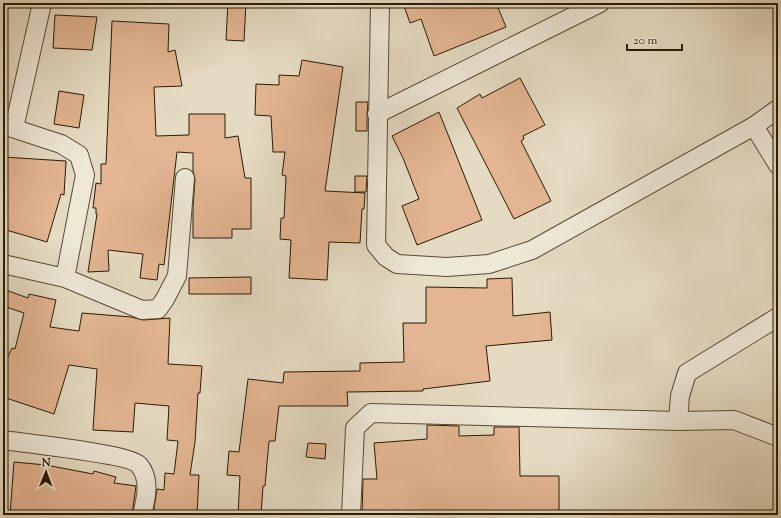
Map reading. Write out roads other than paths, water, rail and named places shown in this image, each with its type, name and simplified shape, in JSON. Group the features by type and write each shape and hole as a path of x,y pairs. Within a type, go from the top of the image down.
{"street":[{"path":"42,3 9,126 61,144 79,155 85,175 65,278"},
{"path":"380,3 376,245 386,257 398,264 447,266 489,264 532,250 754,126 778,109"},
{"path":"377,114 600,3"},
{"path":"754,126 778,165"},
{"path":"3,264 65,278 142,310 158,309 177,276 185,178"},
{"path":"678,421 680,396 687,373 778,317"},
{"path":"351,515 355,428 371,413 678,421 734,420 778,438"},
{"path":"3,440 118,456 138,464 145,476 147,496 142,515"}]}
